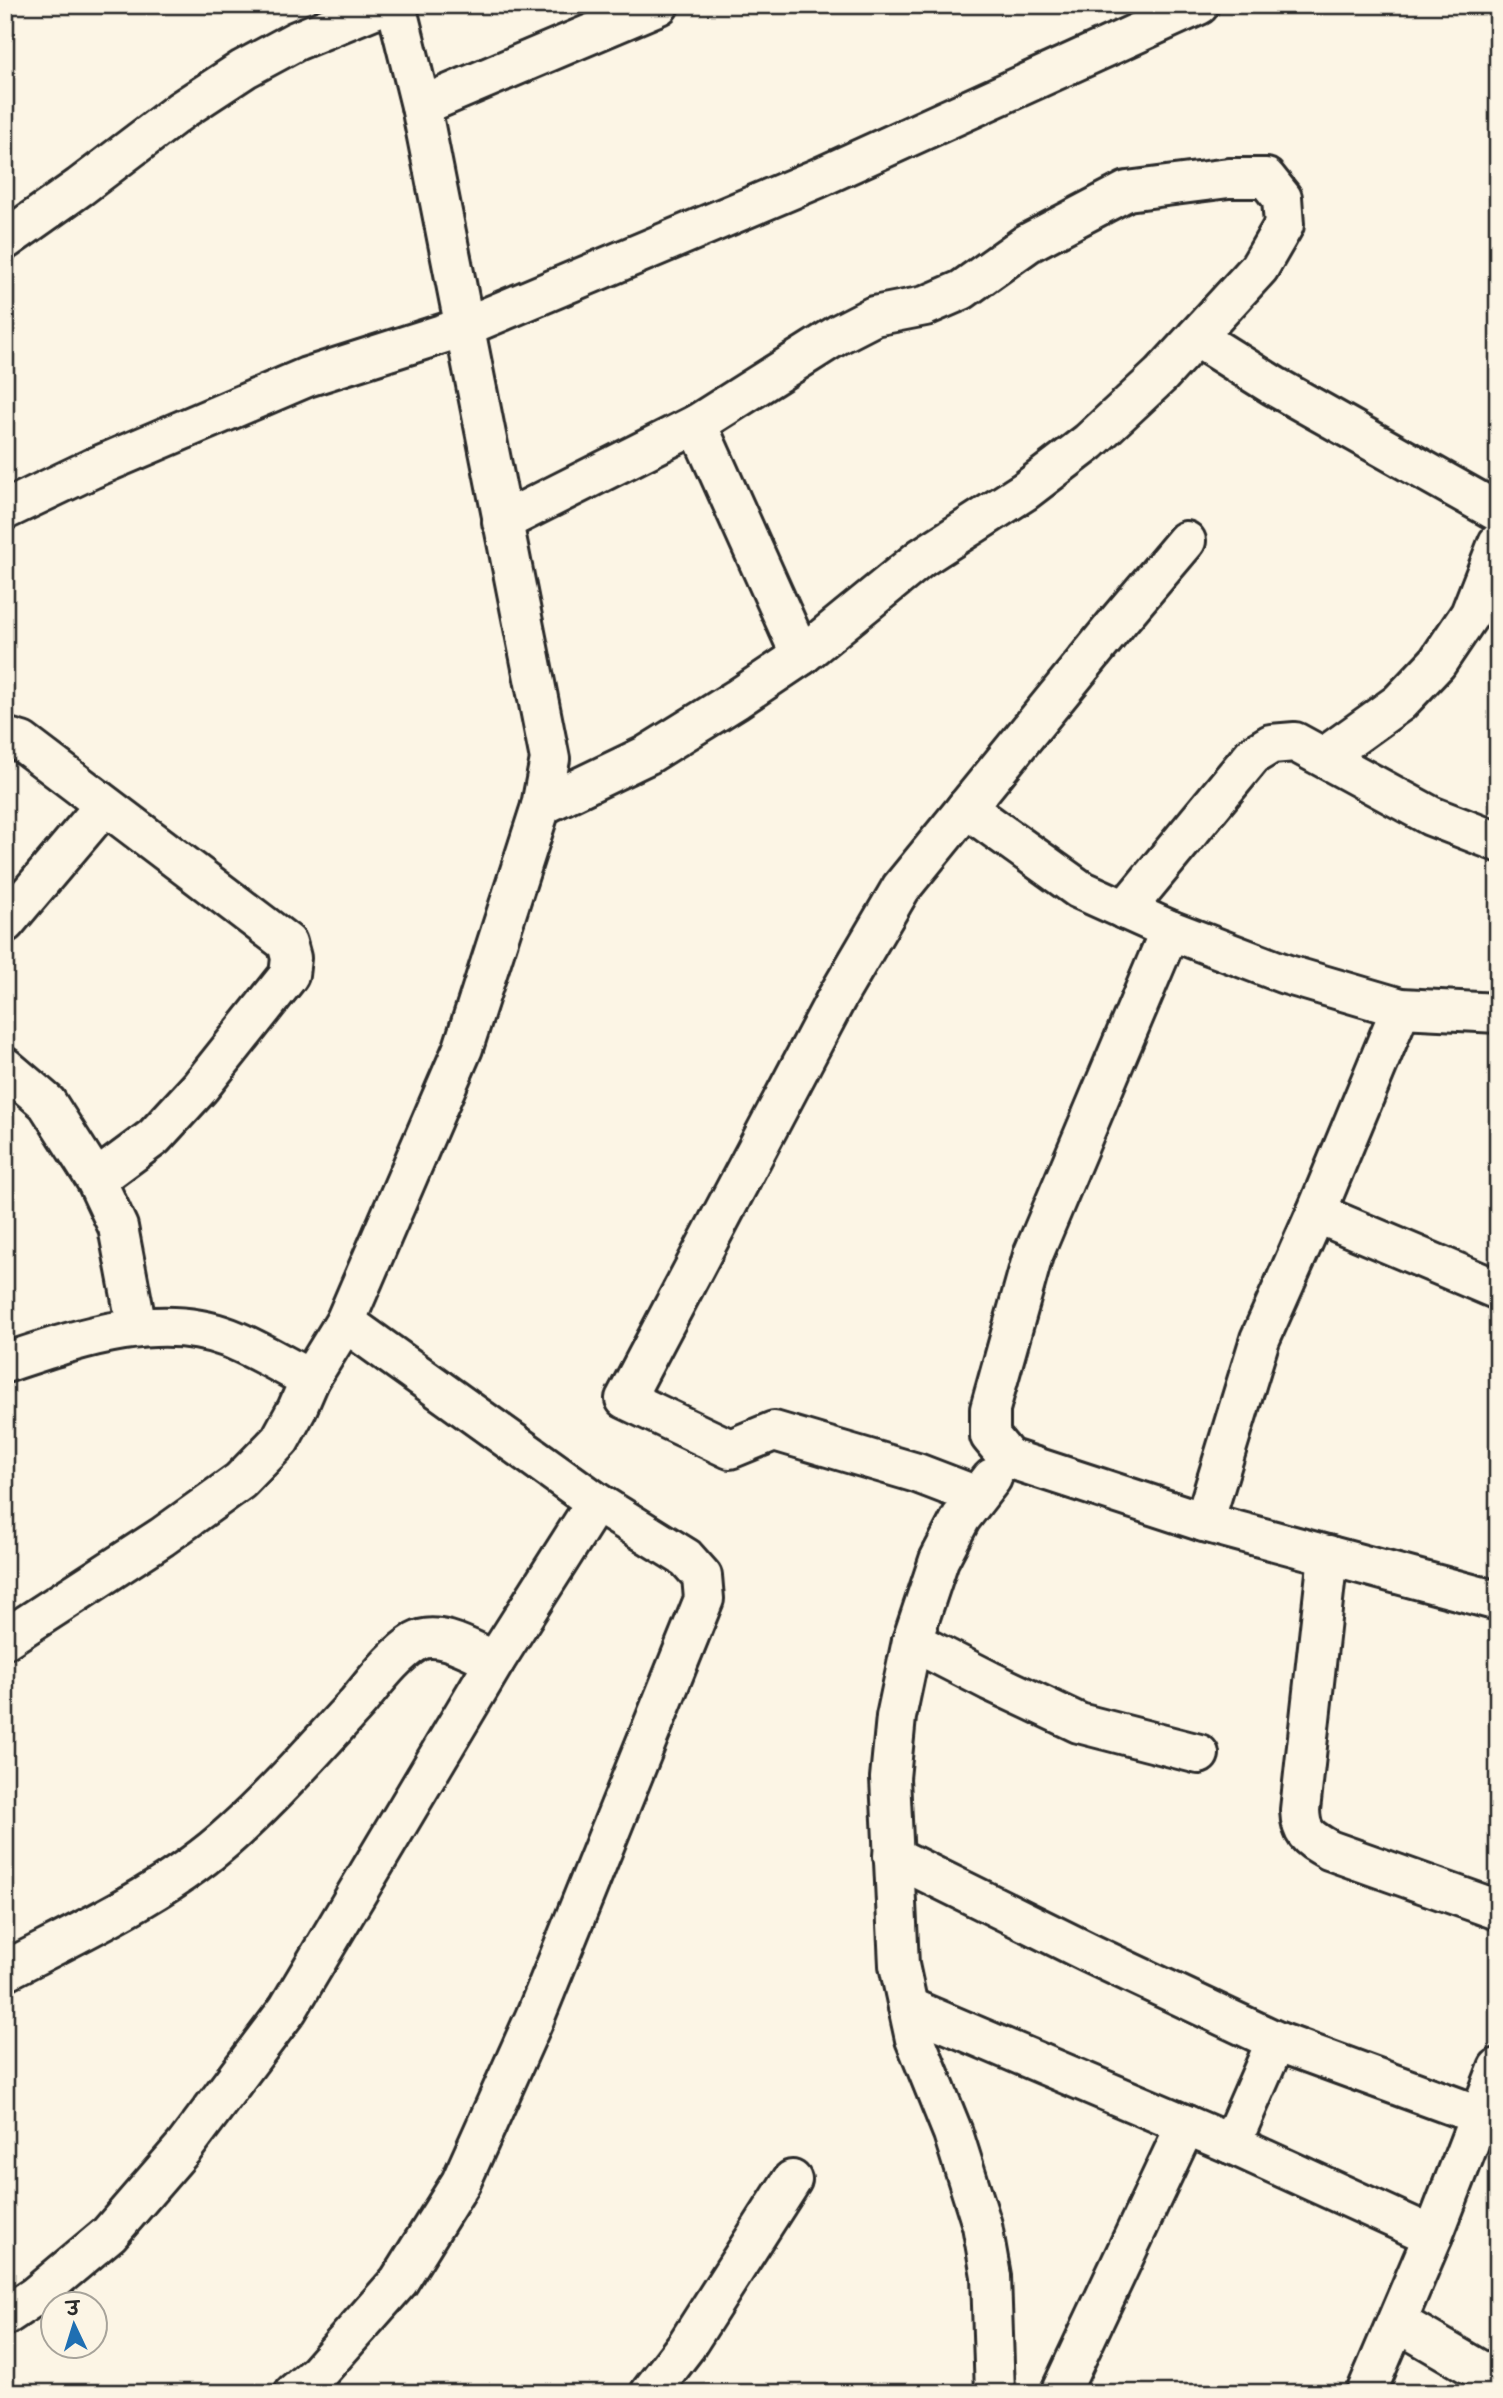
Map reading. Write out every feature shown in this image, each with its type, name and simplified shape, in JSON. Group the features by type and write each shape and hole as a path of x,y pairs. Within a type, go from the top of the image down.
{"street":[{"path":"5,240 180,111 244,69 296,41 384,5"},
{"path":"5,1639 162,1537 240,1480 280,1440 310,1379 345,1322 463,1048 541,806 550,759 421,106 396,5"},
{"path":"421,106 659,5"},
{"path":"5,510 91,469 307,377 464,327 816,179 1199,5"},
{"path":"502,523 697,424 839,334 874,316 925,306 962,290 1028,243 1127,191 1229,178 1266,178 1282,198 1284,225 1259,268 1161,375 1089,442 1026,491 921,558 801,656 737,699 646,755 541,806"},
{"path":"1196,337 1274,386 1498,512"},
{"path":"697,424 801,656"},
{"path":"977,1496 917,1473 774,1431 730,1449 625,1399 836,999 901,888 1185,541"},
{"path":"1324,757 1399,703 1437,663 1470,614 1498,543"},
{"path":"5,737 22,742 287,943 291,958 289,975 200,1087 155,1137 96,1180"},
{"path":"1125,910 1253,755 1271,744 1295,742 1431,816 1498,842"},
{"path":"5,923 104,806"},
{"path":"966,808 1079,889 1170,930 1285,974 1401,1008 1498,1013"},
{"path":"1170,930 1033,1255 990,1409 990,1436 1008,1458 1204,1522 1498,1601"},
{"path":"1204,1522 1260,1339 1316,1213 1401,1008"},
{"path":"5,1067 47,1104 96,1180 118,1227 137,1328"},
{"path":"1316,1213 1498,1290"},
{"path":"294,2393 317,2374 400,2281 461,2182 535,2017 704,1600 702,1576 686,1558 596,1502 345,1322"},
{"path":"5,1363 68,1343 137,1328 177,1326 228,1337 310,1379"},
{"path":"995,2393 991,2276 982,2225 953,2133 915,2039 899,1965 890,1778 896,1717 912,1641 939,1560 961,1518 1008,1458"},
{"path":"5,2316 35,2296 109,2234 185,2146 288,2009 495,1661 596,1502"},
{"path":"1328,1555 1300,1810 1301,1827 1310,1838 1329,1850 1498,1910"},
{"path":"5,1971 88,1928 178,1875 231,1835 303,1763 398,1657 417,1641 439,1638 495,1661"},
{"path":"912,1641 1079,1723 1199,1754"},
{"path":"893,1856 1276,2041 1481,2116"},
{"path":"908,2007 1231,2144 1433,2236"},
{"path":"1231,2144 1276,2041"},
{"path":"1366,2393 1433,2236 1498,2068"},
{"path":"1060,2393 1186,2125"},
{"path":"650,2393 686,2346 792,2180"},
{"path":"1397,2322 1498,2381"}]}
